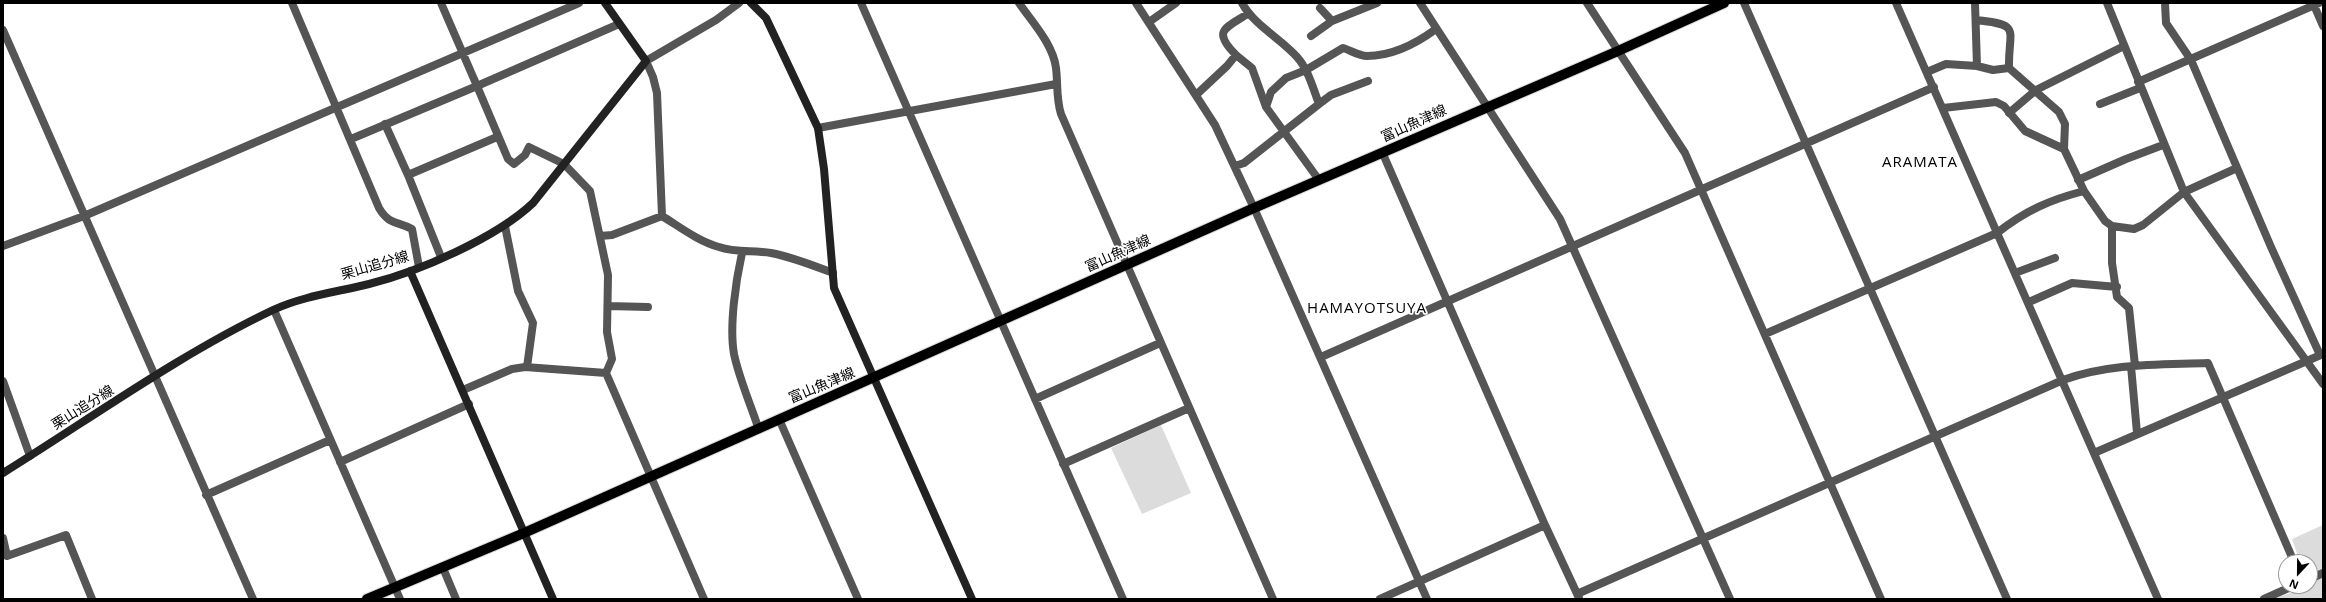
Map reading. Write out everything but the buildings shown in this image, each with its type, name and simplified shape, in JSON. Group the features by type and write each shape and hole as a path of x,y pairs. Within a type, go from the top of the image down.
{"main road":[{"name":"富山魚津線","path":"367,599 524,533 758,427 875,378 1254,208 1383,154 1488,106 1618,51 1724,3"}],"street":[{"path":"292,3 384,217 393,223 412,229 419,267"},
{"path":"441,3 477,86 497,137 508,159 514,164 525,155 529,147 564,164 590,191 608,275 607,332 612,358 606,373 704,599"},
{"path":"3,246 84,216 579,3"},
{"path":"605,3 646,61 653,77 657,93 662,216"},
{"path":"646,61 716,20 739,3"},
{"path":"752,3 766,18 818,128 824,169 834,288 972,599"},
{"path":"861,3 907,111 1123,599"},
{"path":"1019,3 1051,50 1056,67 1056,99 1061,114 1126,266 1273,599"},
{"path":"1136,3 1215,125 1321,357 1427,599"},
{"path":"1149,22 1176,3"},
{"path":"1242,3 1249,12 1288,48 1306,70 1319,104"},
{"path":"1311,36 1332,21 1377,3"},
{"path":"1420,3 1560,219 1573,245 1730,599"},
{"path":"1587,3 1685,153 1702,188 1881,599"},
{"path":"1744,3 2007,599"},
{"path":"1896,3 2158,599"},
{"path":"1975,3 1977,66"},
{"path":"2107,3 2139,85 2184,192 2323,384"},
{"path":"2094,453 2137,433 2322,354 2237,168 2191,60 2166,23 2165,3"},
{"path":"2100,104 2191,60 2315,4 2323,26"},
{"path":"1320,8 1332,21"},
{"path":"1249,12 1223,30 1222,35 1225,44 1252,68 1266,107 1283,133 1319,180"},
{"path":"1976,20 2002,23 2008,28 2012,37 2009,54 2009,68"},
{"path":"350,138 477,86 620,24"},
{"path":"1266,107 1271,92 1286,78 1306,70 1343,48 1366,56 1394,51 1417,42 1436,29"},
{"path":"3,30 253,599"},
{"path":"2009,113 2036,90 2124,46"},
{"path":"1196,95 1227,66 1236,55"},
{"name":"栗山追分線","path":"3,473 205,347 274,310 302,300 410,271 505,226 533,203 646,61"},
{"path":"1927,72 1946,64 1977,66 1993,70 2009,68 2036,90 2059,112 2065,124 2064,149 2078,180 2105,221 2112,226 2134,229 2143,225 2184,192 2237,168"},
{"path":"1235,166 1244,163 1331,95 1368,81"},
{"path":"818,128 1056,84"},
{"path":"1321,357 1805,142 1934,87"},
{"path":"1943,108 1996,102 2004,106 2025,131 2064,149"},
{"path":"385,124 408,175 441,257"},
{"path":"408,175 497,137"},
{"path":"2078,180 2126,159 2164,145"},
{"path":"1383,154 1545,526 1578,596 1704,538 2063,380 2098,369 2133,366 2208,364 2291,554"},
{"path":"1765,334 1997,233 2013,220 2052,199 2084,191"},
{"path":"600,236 612,235 662,216"},
{"path":"662,216 688,233 718,247 742,252 769,253 797,259 833,273"},
{"path":"505,226 518,291 533,323 527,367"},
{"path":"2112,226 2112,262 2118,297 2129,308 2137,433"},
{"path":"742,252 737,276 734,308 734,353 758,427"},
{"path":"2015,273 2055,258"},
{"path":"410,271 553,599"},
{"path":"2028,302 2072,283 2116,287"},
{"path":"608,306 648,306"},
{"path":"274,310 400,599"},
{"path":"1035,399 1160,343"},
{"path":"463,390 512,369 527,367 606,373"},
{"path":"3,381 30,456"},
{"path":"340,462 469,404"},
{"path":"1063,464 1189,408"},
{"path":"779,419 858,599"},
{"path":"206,495 330,440"},
{"path":"1380,599 1545,526"},
{"path":"3,538 7,556 66,535 92,599"},
{"path":"443,568 456,599"},
{"path":"2264,599 2278,593"}],"shaded area":[{"path":"1161,425 1191,493 1142,514 1111,448"},
{"path":"2323,525 2323,599 2273,599 2287,594 2318,594 2318,554 2297,554 2292,539"}],"district":[{"name":"ARAMATA","path":"1920,163"},
{"name":"HAMAYOTSUYA","path":"1367,309"}]}
